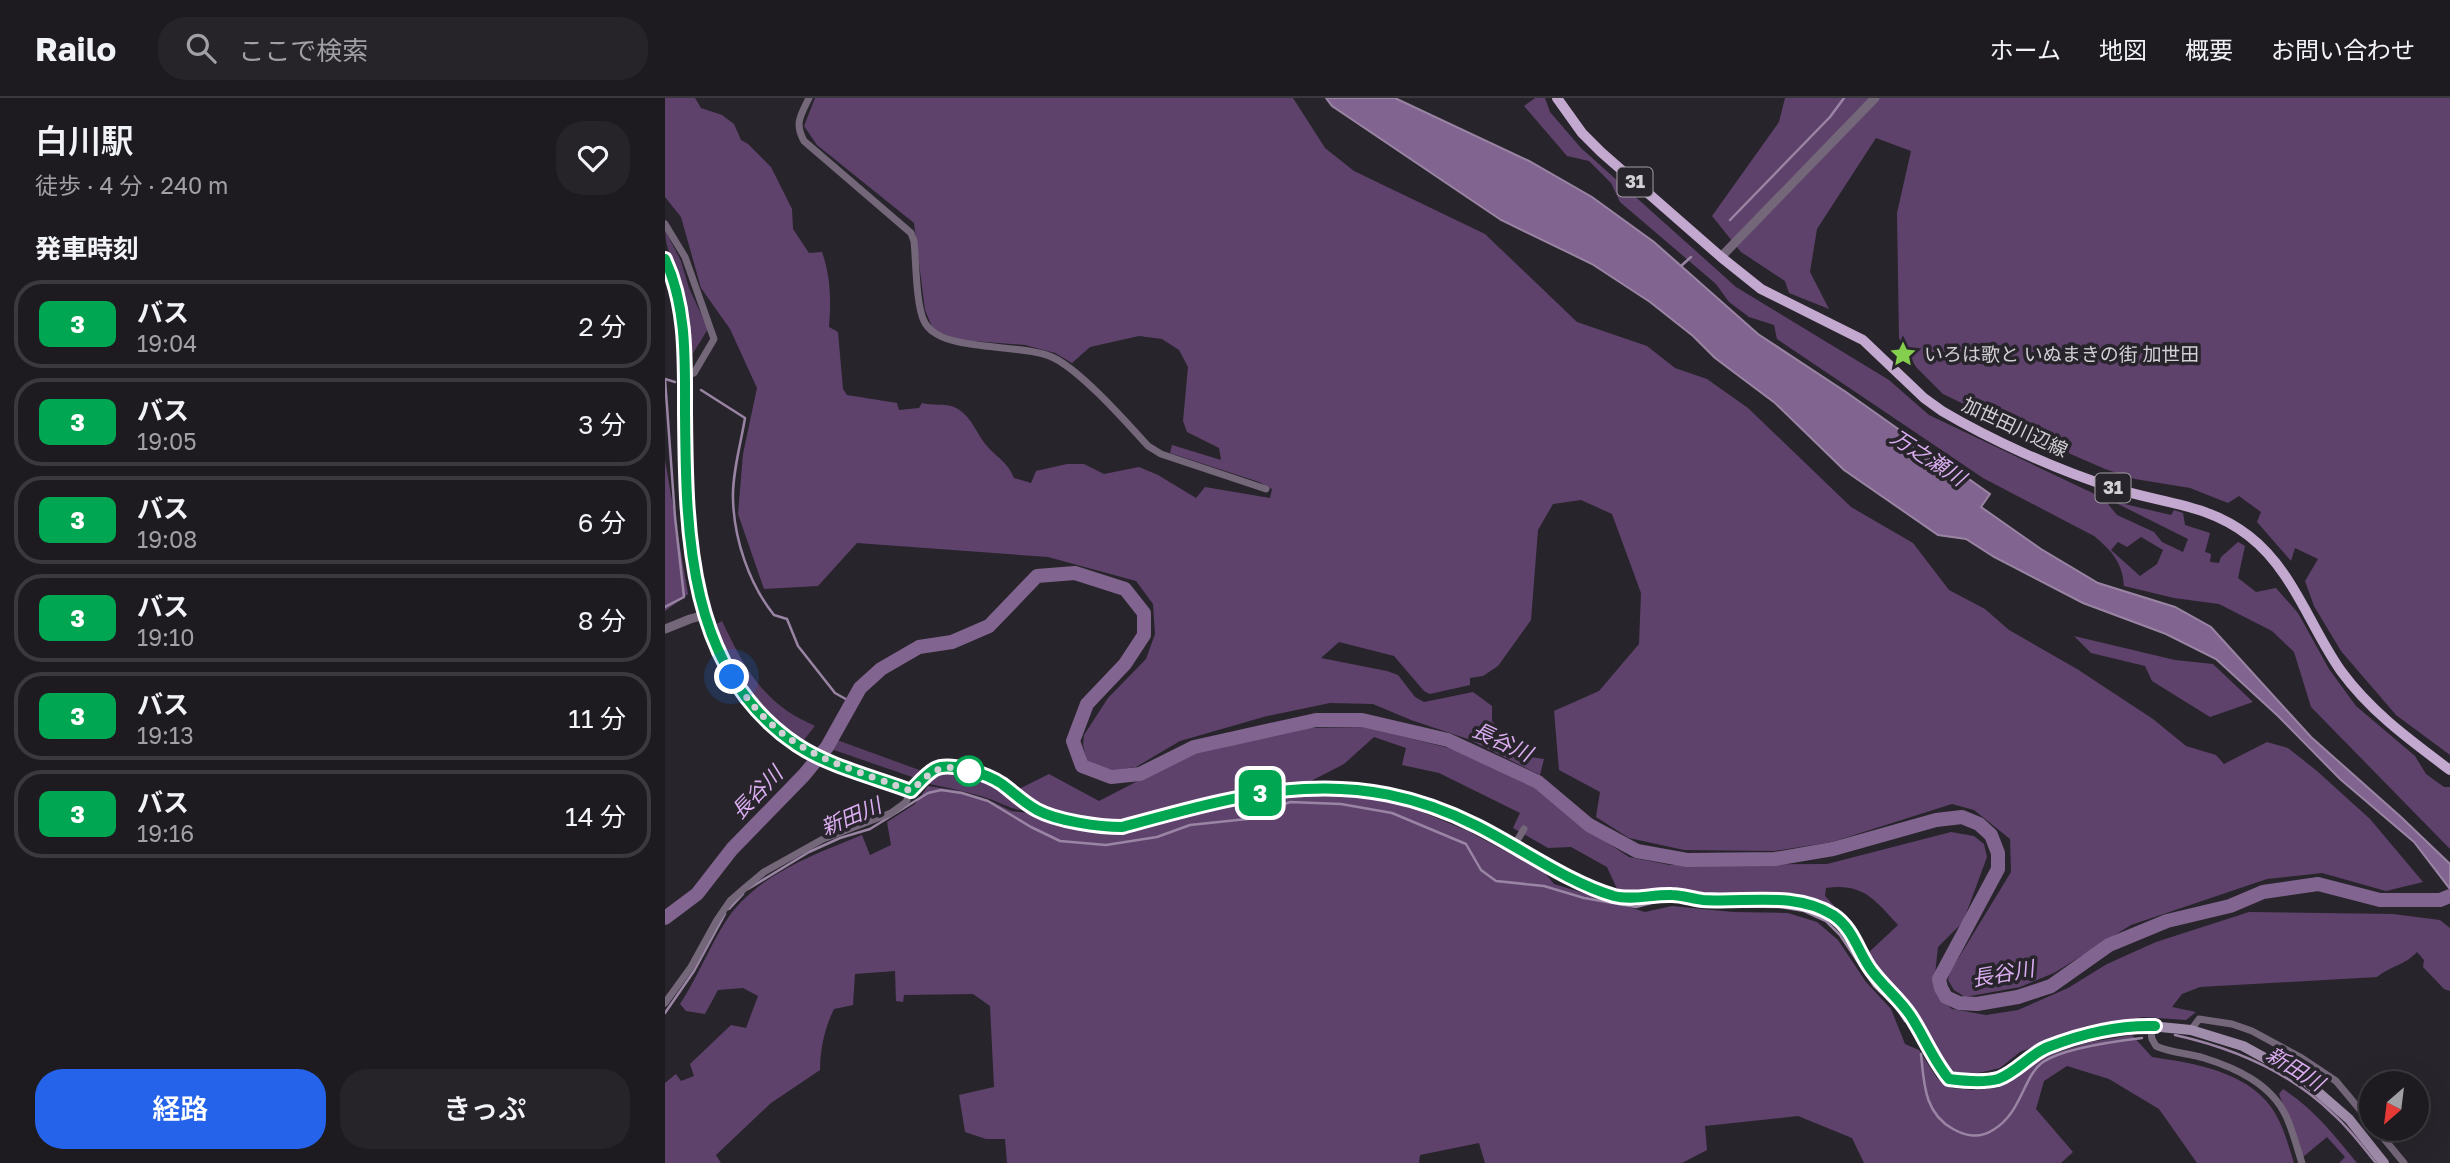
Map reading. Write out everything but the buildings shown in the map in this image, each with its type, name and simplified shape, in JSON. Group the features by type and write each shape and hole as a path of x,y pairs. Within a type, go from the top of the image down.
{"main road":[{"name":"加世田川辺線","path":"1557,98 1582,133 1601,152 1721,257 1770,294 1863,340 1924,398 1958,421 2072,473 2132,494 2201,509 2236,526 2264,550 2287,578 2340,669 2361,696 2401,734 2450,770"},
{"path":"665,259 682,316 687,520 705,615 717,650 742,692 763,718 799,747 826,760 911,791 933,770 953,767 990,778 1047,815 1108,827 1122,827 1267,792 1319,788 1367,790 1412,799 1474,824 1577,880 1615,896 1633,898 1671,894 1703,900 1791,900 1833,915 1851,933 1871,970 1910,1015 1949,1079 1998,1079 2031,1055 2049,1047 2120,1028 2152,1026 2191,1030 2243,1046 2303,1079 2349,1119 2384,1163"}],"street":[{"path":"809,98 797,125 804,141 911,233 915,241 922,315 924,323 931,331 958,343 1023,349 1054,358 1076,373 1148,446 1161,454 1266,489"},
{"path":"1721,257 1875,98"},
{"path":"665,223 685,257 715,339 694,373 685,375"},
{"path":"665,629 705,615"},
{"path":"665,1003 691,967 730,901 746,887 764,872 823,839 891,813 906,802 911,791"},
{"path":"1514,846 1524,829"},
{"path":"2191,1030 2200,1019 2232,1024 2273,1041 2336,1081 2359,1109"},
{"path":"2152,1026 2152,1040 2156,1046 2229,1067 2250,1076 2285,1115 2302,1163"},
{"path":"2386,1141 2404,1163"}],"shaded area":[{"path":"665,98 695,98 701,108 722,115 734,124 741,140 771,167 792,209 793,229 809,253 822,252 830,289 829,327 838,332 843,389 847,395 897,403 899,410 919,408 922,403 954,407 969,419 986,445 1005,464 1014,478 1031,483 1036,471 1067,464 1084,464 1104,474 1139,467 1196,498 1205,487 1270,498 1272,489 1259,482 1170,453 1172,445 1221,460 1219,448 1187,432 1183,421 1188,367 1179,350 1162,339 1139,336 1090,347 1072,363 1055,353 1025,345 959,340 933,329 925,310 914,223 817,145 804,126 815,98 1293,98 1325,148 1354,171 1485,234 1577,322 1647,346 1675,368 1707,379 1748,408 1851,507 1913,543 1949,590 1985,609 2009,630 2077,669 2153,719 2186,746 2216,755 2224,764 2267,742 2288,748 2370,819 2423,882 2386,891 2322,873 2267,879 2131,925 2054,973 2020,987 1965,997 1954,990 1948,980 1950,972 2011,872 2010,839 1974,810 1952,804 1832,842 1774,851 1684,850 1629,838 1596,817 1600,792 1559,770 1554,711 1599,691 1639,644 1641,593 1612,514 1581,500 1553,504 1538,530 1531,620 1498,666 1483,676 1470,678 1470,685 1430,694 1424,691 1394,656 1339,642 1321,658 1398,675 1415,697 1424,702 1473,692 1492,706 1492,721 1524,756 1544,759 1540,775 1468,739 1373,704 1330,703 1267,716 1180,741 1136,767 1114,770 1098,767 1087,762 1084,735 1108,698 1146,659 1155,634 1153,604 1136,581 1048,557 857,543 818,586 764,589 738,514 743,454 757,388 730,329 701,288 681,217 665,197"},
{"path":"1535,98 1545,98 1550,112 1581,148 1736,287 1889,380 1929,415 2103,498 2117,515 2154,532 2162,542 2183,552 2188,539 2112,501 2171,515 2174,510 2183,513 2185,525 2210,533 2205,552 2211,554 2210,562 2219,563 2221,557 2238,542 2245,546 2238,578 2256,592 2276,588 2298,613 2329,669 2356,706 2415,756 2426,774 2444,787 2450,787 2450,849 2311,707 2294,652 2272,631 2219,604 2174,598 2124,586 2115,558 2094,536 1983,478 1777,339 1774,325 1749,317 1729,302 1716,284 1620,202 1611,183 1589,161 1567,156 1524,106","holes":["2141,537 2163,550 2157,564 2140,576 2111,550 2118,542 2127,547"]},
{"path":"1785,98 2450,98 2450,755 2396,715 2341,651 2314,606 2305,581 2318,559 2295,548 2291,561 2257,522 2261,512 2239,496 2228,503 2190,488 2135,479 2105,469 1943,394 1916,367 1899,338 1897,213 1911,151 1876,138 1817,229 1810,272 1829,309 1789,293 1785,281 1741,252 1712,216 1779,122"},
{"path":"665,230 681,261 689,288 708,329 690,358 686,305 667,245"},
{"path":"665,460 688,594 665,611"},
{"path":"722,621 756,681 789,712 815,726 803,741 773,718 748,691 729,659 715,625"},
{"path":"2074,636 2175,660 2213,664 2253,702 2210,717 2152,681 2145,666 2091,653"},
{"path":"1364,727 1457,750 1531,784 1585,828 1629,857 1670,865 1827,864 1951,832 1974,836 1984,844 1987,857 1963,922 1938,947 1934,984 1938,997 1952,1009 1986,1015 2018,1010 2068,988 2107,964 2156,942 2249,912 2393,914 2440,920 2450,928 2450,991 2444,989 2423,967 2424,960 2417,952 2377,977 2200,987 2182,994 2172,1007 2196,1012 2186,1020 2143,1017 2085,1026 2020,1052 2000,1068 1974,1074 1956,1072 1943,1066 1911,1008 1867,954 1898,925 1867,895 1849,888 1826,888 1825,896 1841,913 1794,893 1700,893 1663,888 1646,893 1618,891 1607,867 1571,847 1548,848 1513,828 1520,813 1439,773 1402,765 1406,748 1374,737 1344,764 1309,782 1220,794 1134,818 1112,820 1072,815 1040,807 1015,791 1049,774 1099,801 1190,754 1303,728"},
{"path":"837,740 922,771 915,778 831,749"},
{"path":"948,771 971,776 991,785 1027,811 974,794 924,783 936,774"},
{"path":"928,786 960,791 1011,811 1028,813 1066,826 1114,834 1131,832 1210,807 1255,799 1324,795 1365,797 1408,806 1468,831 1544,872 1554,884 1645,912 1672,906 1733,912 1788,913 1817,922 1838,940 1866,982 1891,1009 1905,1044 1919,1050 1937,1078 1952,1088 1998,1088 2045,1056 2090,1042 2132,1035 2152,1057 2217,1071 2233,1077 2260,1095 2279,1120 2294,1163 2197,1163 2159,1109 2109,1079 2067,1066 2044,1081 2036,1109 2073,1152 2061,1163 1864,1163 1852,1138 1798,1116 1705,1126 1707,1150 1682,1163 1485,1163 1479,1143 1420,1155 1419,1163 1007,1163 1005,1139 986,1139 965,1132 959,1095 994,1087 990,1006 973,994 904,995 903,1002 896,1001 895,971 855,974 853,1005 834,1009 824,1038 820,1070 771,1103 716,1155 721,1163 665,1163 665,1083 676,1074 681,1081 694,1076 690,1064 731,1025 746,1028 758,996 743,988 718,990 705,1014 686,1011 680,1004 724,924 736,907 767,880 804,859 862,835 870,855 891,845 887,822 915,804"},
{"path":"2283,1089 2314,1114 2357,1163 2339,1163 2345,1157 2327,1137 2303,1157 2279,1094"}],"water":[{"name":"万之瀬川","path":"1326,98 1395,98 1529,161 1592,197 1654,242 1758,334 1846,392 1990,494 1981,507 2041,549 2098,583 2175,607 2211,627 2311,737 2450,864 2450,889 2414,842 2340,779 2278,716 2216,659 2166,634 2083,603 1994,557 1966,539 1938,535 1844,470 1775,403 1715,358 1693,336 1650,302 1592,264 1501,220 1332,106"}],"waterway":[{"path":"1730,220 1830,117 1844,98"},
{"path":"1681,266 1691,257"},
{"path":"665,379 675,382"},
{"path":"665,379 684,597 665,607"},
{"path":"701,390 745,418 735,469 733,499 736,530 750,575 774,615 787,619 798,646 835,693 851,702"},
{"name":"長谷川","path":"665,918 697,894 732,849 804,775 827,747 860,688 881,669 919,647 952,642 989,626 1037,576 1075,573 1125,589 1144,613 1144,635 1125,664 1087,704 1073,741 1082,766 1111,777 1140,774 1194,747 1316,720 1362,720 1448,740 1538,782 1589,825 1637,851 1687,860 1775,859 1833,849 1936,820 1962,817 1979,824 1991,835 1998,853 1998,869 1939,979 1946,997 1959,1003 1977,1004 2018,997 2051,986 2109,945 2167,921 2230,906 2263,892 2318,884 2380,900 2440,900 2450,896"},
{"name":"新田川","path":"748,889 809,852 840,838 870,829 928,793 941,790 988,801 1060,841 1106,845 1157,837 1190,825 1247,819 1290,802 1341,804 1392,813 1466,844 1481,870 1496,881 1544,886 1584,898 1636,907 1667,899 1708,906 1780,907 1804,911 1826,921 1840,935 1874,986 1896,1007 1905,1021"},
{"name":"新田川","path":"729,909 743,894"},
{"name":"新田川","path":"665,1013 694,971 725,914"},
{"name":"新田川","path":"2175,1035 2239,1055 2298,1086 2339,1119 2376,1163"},
{"name":"新田川","path":"1921,1054 1927,1096 1936,1115 1953,1129 1968,1135 1978,1135 1988,1133 2003,1123 2036,1068 2043,1062 2077,1049 2142,1038"}],"bus line":[{"name":"3","path":"665,259 682,316 687,520 705,615 717,650 751,705 799,747 826,760 911,791 938,768 953,767 971,771 1001,784 1047,815 1108,827 1122,827 1267,792 1319,788 1381,791 1412,799 1474,824 1577,880 1615,896 1633,898 1671,894 1703,900 1791,900 1833,915 1851,933 1871,970 1910,1015 1949,1079 1998,1079 2031,1055 2049,1047 2120,1028 2155,1026"}],"place":[{"name":"いろは歌と いぬまきの街 加世田","path":"1903,354"}],"route":[{"path":"732,677 763,718 799,747 826,760 911,791 938,768 953,767 969,771"}]}
